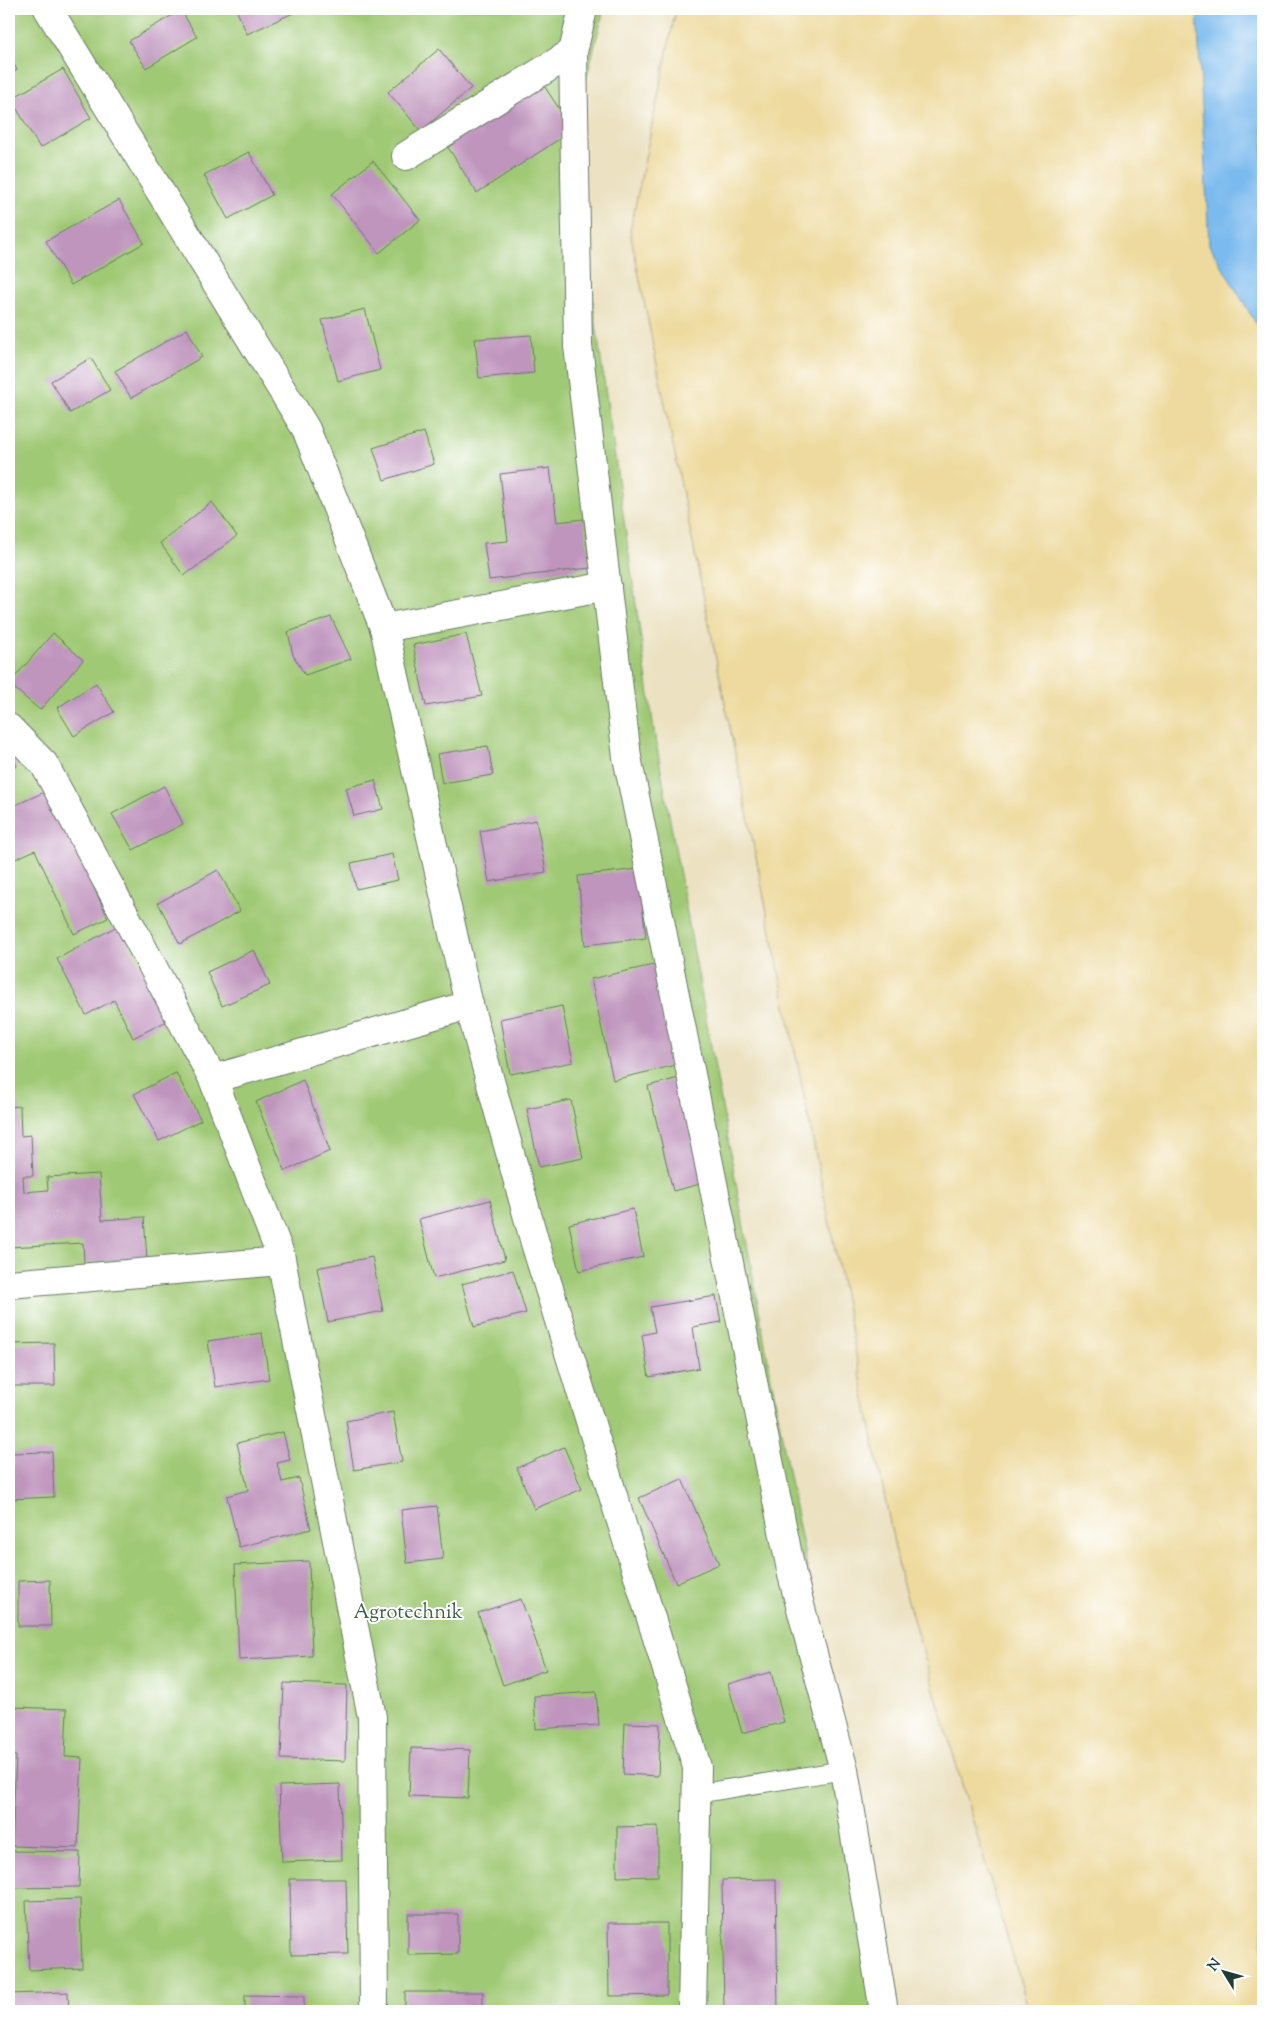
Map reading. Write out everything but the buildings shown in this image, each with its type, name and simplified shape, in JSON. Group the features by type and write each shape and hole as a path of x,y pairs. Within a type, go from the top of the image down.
{"street":[{"path":"48,9 306,429 384,628 469,1005 535,1243 698,1767 692,2011"},
{"path":"583,9 573,52 578,346 631,776 792,1575 844,1770 884,2011"},
{"path":"406,156 573,52"},
{"path":"384,628 607,586"},
{"path":"9,728 44,764 213,1079 281,1262 372,1717 374,2011"},
{"path":"213,1079 469,1005"},
{"path":"9,1284 281,1262"}],"lane":[{"path":"696,1794 844,1770"}],"green space":[{"name":"Agrotechnik","path":"9,9 604,9 570,143 655,737 790,1481 895,2011 9,2011"}],"sand":[{"path":"676,9 1263,9 1263,2011 1029,2011 901,1578 630,231"}],"water":[{"path":"1197,9 1263,9 1263,335 1209,245"}]}
